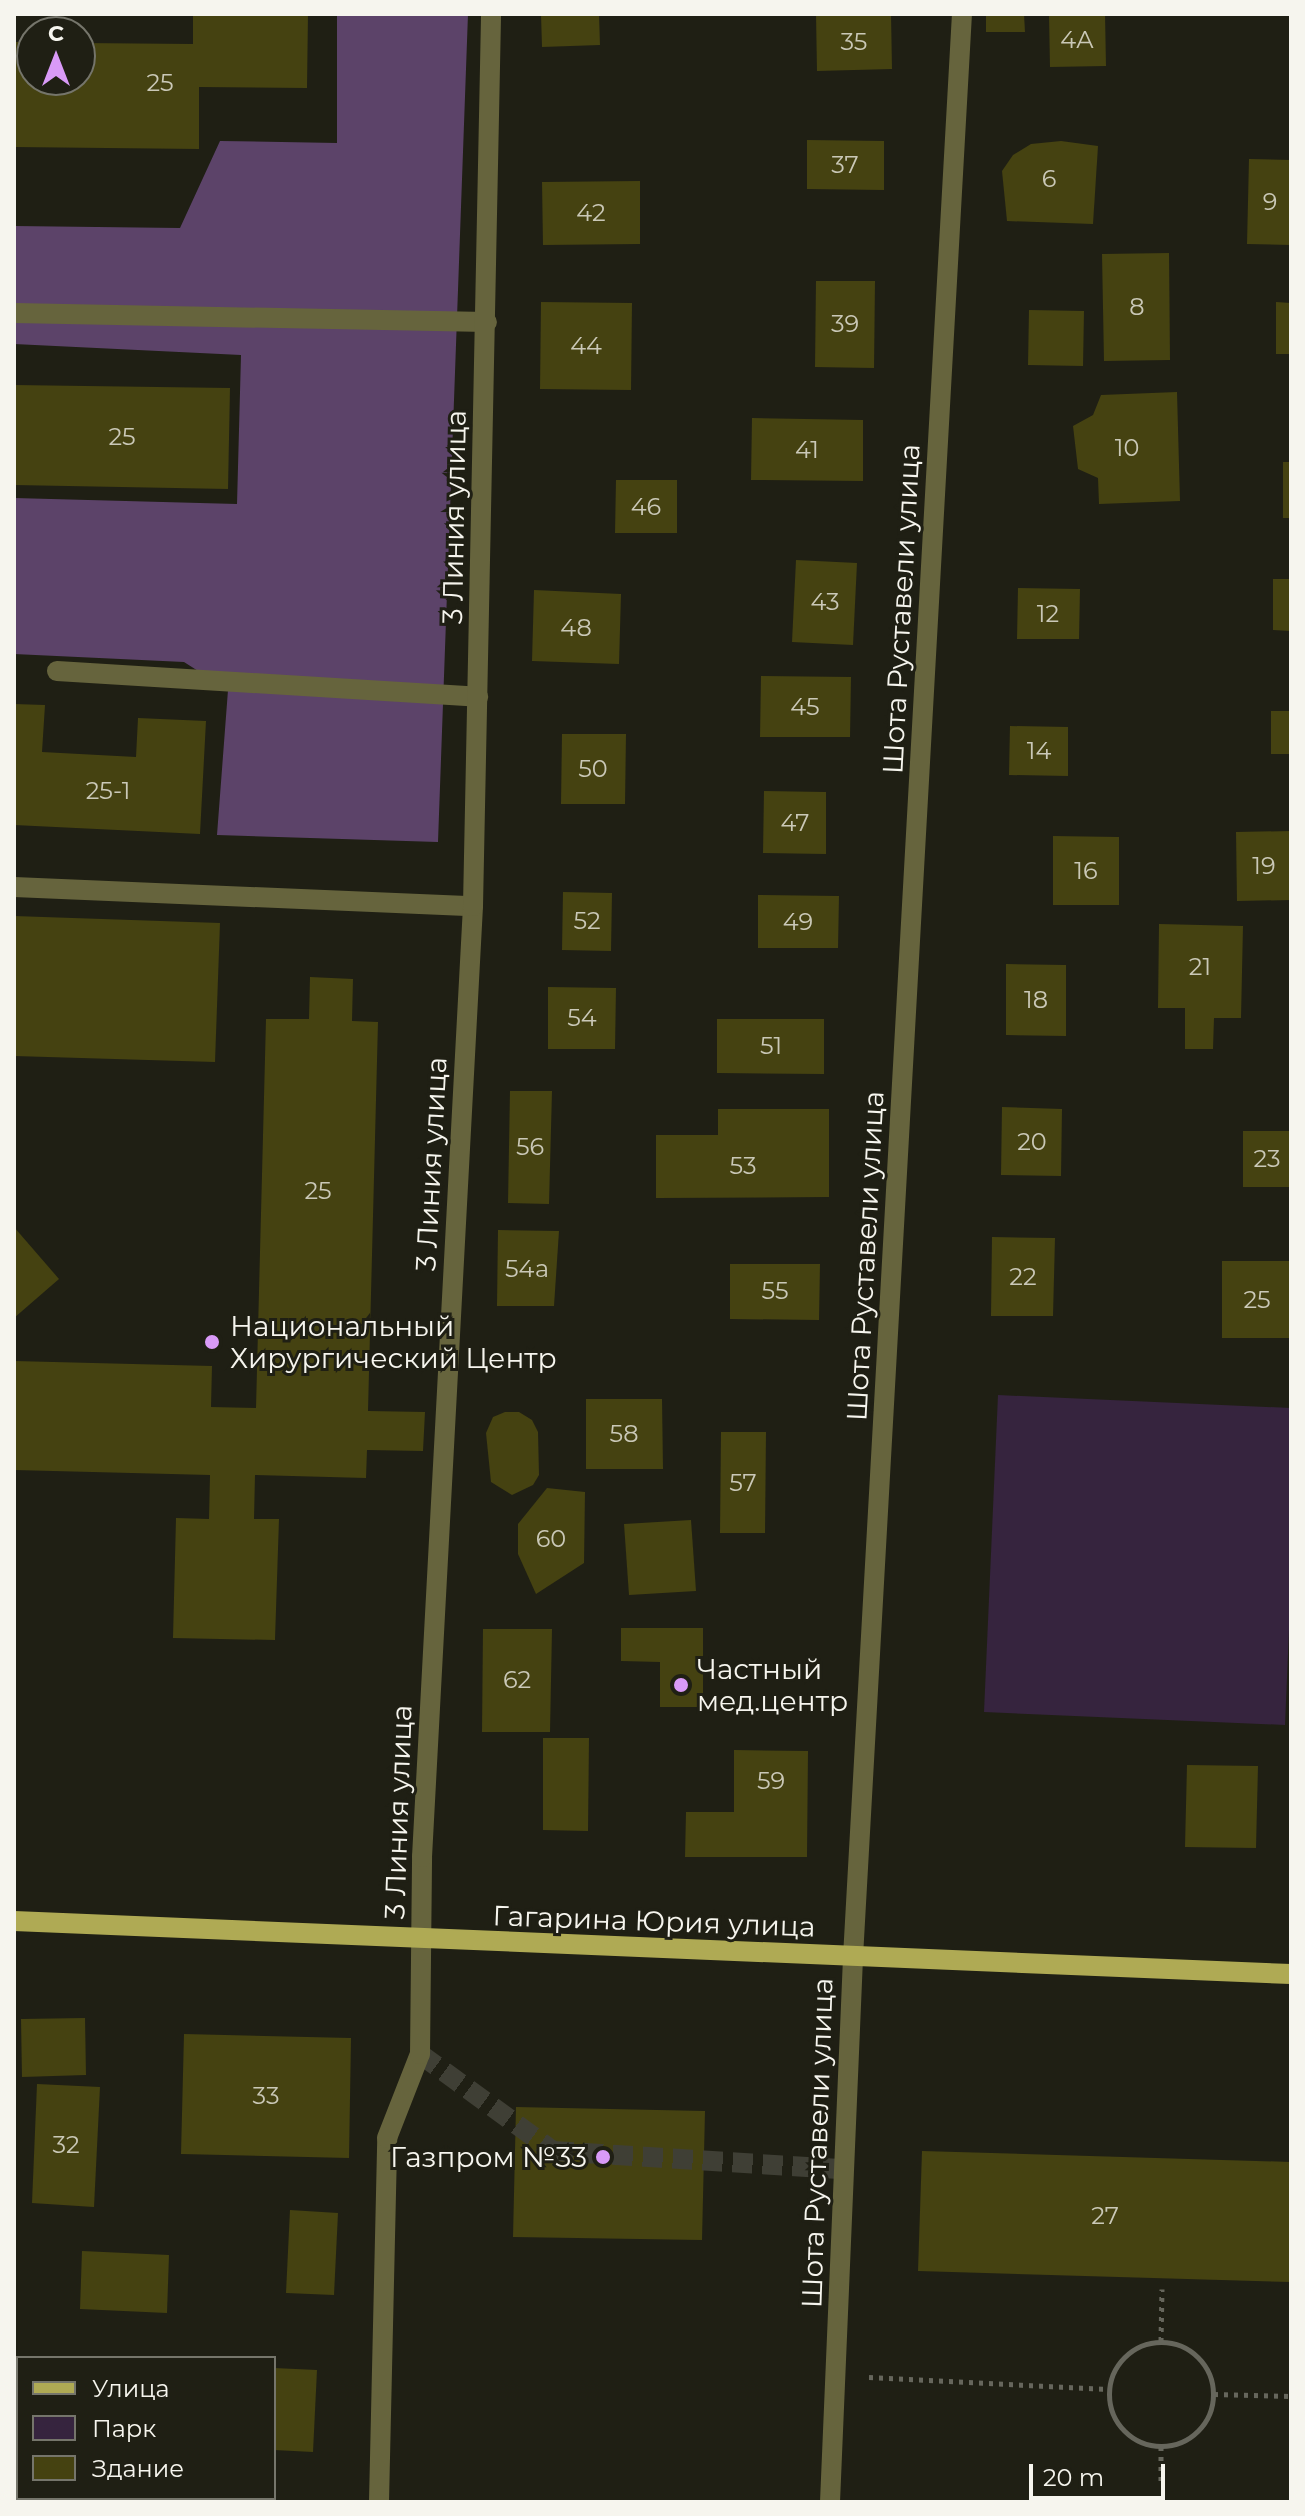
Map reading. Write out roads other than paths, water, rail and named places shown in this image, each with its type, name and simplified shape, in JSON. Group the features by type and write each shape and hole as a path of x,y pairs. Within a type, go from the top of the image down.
{"main road":[{"name":"Гагарина Юрия улица","path":"14,1921 1291,1974"}],"street":[{"name":"3 Линия улица","path":"379,2502 387,2138 420,2054 422,1857 473,906 491,14"},
{"name":"Шота Руставели улица","path":"830,2502 853,1957 962,14"},
{"path":"14,313 487,322"},
{"path":"57,671 478,697"},
{"path":"14,887 473,906"}],"tunnel":[{"path":"420,2054 553,2151 843,2169"}],"place":[{"name":"Национальный Хирургический Центр","path":"212,1342"},
{"name":"Частный мед.центр","path":"681,1685"},
{"name":"Газпром №33","path":"603,2157"}]}
